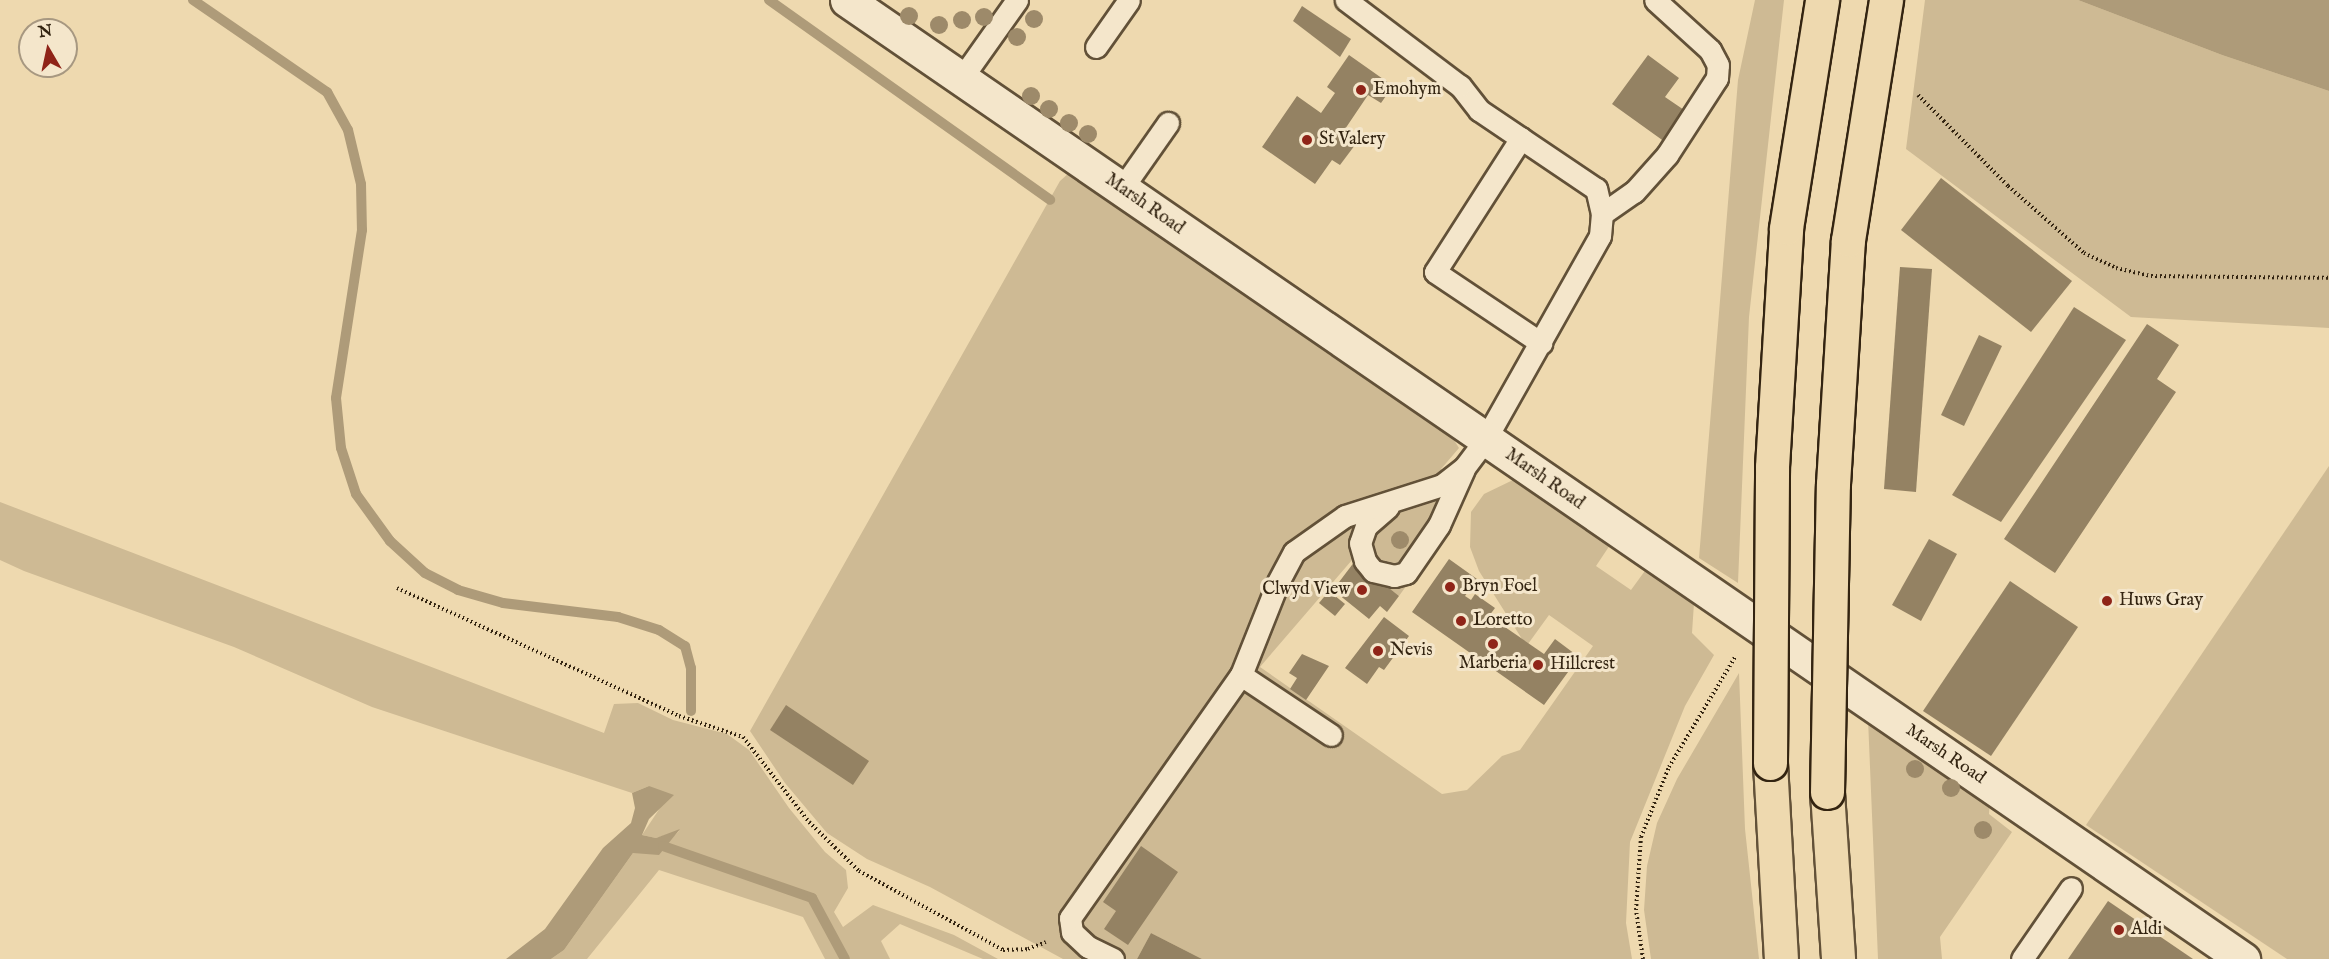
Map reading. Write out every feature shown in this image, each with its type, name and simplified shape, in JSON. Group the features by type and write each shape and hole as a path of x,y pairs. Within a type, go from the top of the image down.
{"main road":[{"path":"1781,959 1770,763 1772,467 1786,228 1822,0"},
{"path":"1838,959 1827,792 1833,484 1848,240 1886,0"}],"street":[{"name":"Marsh Road","path":"847,0 2243,959"}],"lane":[{"path":"961,79 1017,0"},
{"path":"1096,47 1129,0"},
{"path":"1346,0 1460,86 1479,110 1596,189 1602,214 1600,236 1485,440 1464,468 1439,525 1406,573 1394,576 1373,571 1365,561 1360,543 1366,526 1394,503"},
{"path":"1602,214 1634,192 1667,155 1717,78 1719,66 1710,50 1655,0"},
{"path":"1121,190 1168,123"},
{"path":"1521,138 1435,272 1541,343"},
{"path":"1113,959 1088,947 1072,932 1070,918 1241,675 1278,582 1294,552 1345,516 1394,503 1442,484 1464,468"},
{"path":"1241,675 1331,735"},
{"path":"2022,959 2071,888"}],"path":[{"path":"1918,95 2008,186 2084,253 2116,268 2151,276 2329,278"},
{"path":"397,588 638,694 679,716 743,737 809,822 859,871 1003,950 1028,949 1072,932"},
{"path":"1643,959 1636,910 1641,837 1669,767 1756,626"}],"shaded area":[{"path":"1755,0 1784,0 1749,317 1738,583 1699,558 1738,80"},
{"path":"1925,0 2078,0 2222,55 2329,91 2329,328 2131,317 1906,149"},
{"path":"2078,0 2329,0 2329,91 2222,55"},
{"path":"1070,172 1438,415 1459,448 1441,469 1470,486 1440,539 1399,596 1352,560 1260,667 1442,794 1467,790 1502,756 1520,750 1593,646 1549,615 1528,644 1522,639 1479,571 1470,547 1471,512 1484,494 1513,480 1551,496 1612,542 1596,566 1631,590 1647,568 1694,603 1692,633 1714,655 1685,706 1630,842 1626,923 1632,959 1202,959 1151,933 1137,959 1063,959 930,887 867,859 827,833 785,783 750,731 1060,181"},
{"path":"2329,466 2329,959 2287,959 2086,825"},
{"path":"0,502 604,733 614,704 638,703 673,720 727,734 749,750 789,808 825,852 846,870 848,888 834,912 843,927 873,905 954,935 998,959 983,959 900,924 881,941 890,959 825,959 803,917 659,870 587,959 551,959 564,950 633,853 663,846 679,831 656,838 642,835 660,808 649,786 632,793 372,707 234,647 24,571 0,560"},
{"path":"1739,673 1745,829 1759,959 1651,959 1644,910 1647,866 1657,823 1677,779"},
{"path":"1868,719 1990,800 1989,814 2012,832 1940,937 1942,959 1878,959"},
{"path":"649,786 674,795 649,819 642,835 656,838 680,829 659,855 633,853 564,950 551,959 506,959 545,929 603,848 631,823 635,808 632,793"}],"building":[{"path":"1302,6 1351,39 1340,57 1293,21"},
{"name":"St Valery","path":"1349,55 1393,86 1381,103 1368,95 1341,135 1355,145 1340,165 1332,160 1315,184 1262,147 1297,96 1321,113 1335,93 1327,87"},
{"path":"1648,55 1679,78 1665,97 1687,112 1665,142 1612,104"},
{"path":"1941,178 2072,281 2031,332 1901,230"},
{"path":"1900,267 1932,269 1916,492 1884,489"},
{"path":"2074,307 2126,340 2001,522 1952,495"},
{"path":"2147,324 2179,345 2157,379 2176,392 2055,573 2004,539"},
{"path":"1979,335 2002,346 1964,426 1941,415"},
{"path":"1929,539 1957,554 1921,621 1892,605"},
{"path":"1449,559 1477,579 1465,596 1471,600 1475,594 1495,608 1489,616 1544,654 1555,639 1579,657 1544,705 1412,612"},
{"name":"Clwyd View","path":"1355,561 1399,596 1387,612 1380,606 1369,619 1333,590"},
{"path":"2010,581 2078,627 1991,756 1923,711"},
{"path":"1329,591 1345,604 1335,616 1319,603"},
{"name":"Nevis","path":"1384,617 1409,636 1384,670 1379,667 1367,684 1345,668"},
{"path":"1302,654 1329,666 1306,700 1290,689 1297,678 1289,673"},
{"path":"786,705 869,761 853,785 770,730"},
{"path":"1141,846 1178,872 1128,945 1104,929 1116,911 1103,902"},
{"name":"Aldi","path":"2108,901 2193,959 2068,959"},
{"path":"1151,933 1202,959 1137,959"}],"waterway":[{"path":"193,0 327,92 348,130 361,184 362,230 336,398 341,448 356,494 390,541 425,573 458,590 503,603 618,617 659,630 685,646 691,668 691,711"},
{"path":"769,0 1050,200"},
{"path":"663,846 812,898 845,959"}],"place":[{"name":"Emohym","path":"1361,90"},
{"name":"St Valery","path":"1307,140"},
{"name":"Bryn Foel","path":"1450,587"},
{"name":"Clwyd View","path":"1362,590"},
{"name":"Huws Gray","path":"2107,601"},
{"name":"Loretto","path":"1461,621"},
{"name":"Marberia","path":"1493,644"},
{"name":"Nevis","path":"1378,651"},
{"name":"Hillcrest","path":"1538,665"},
{"name":"Aldi","path":"2119,930"}]}
